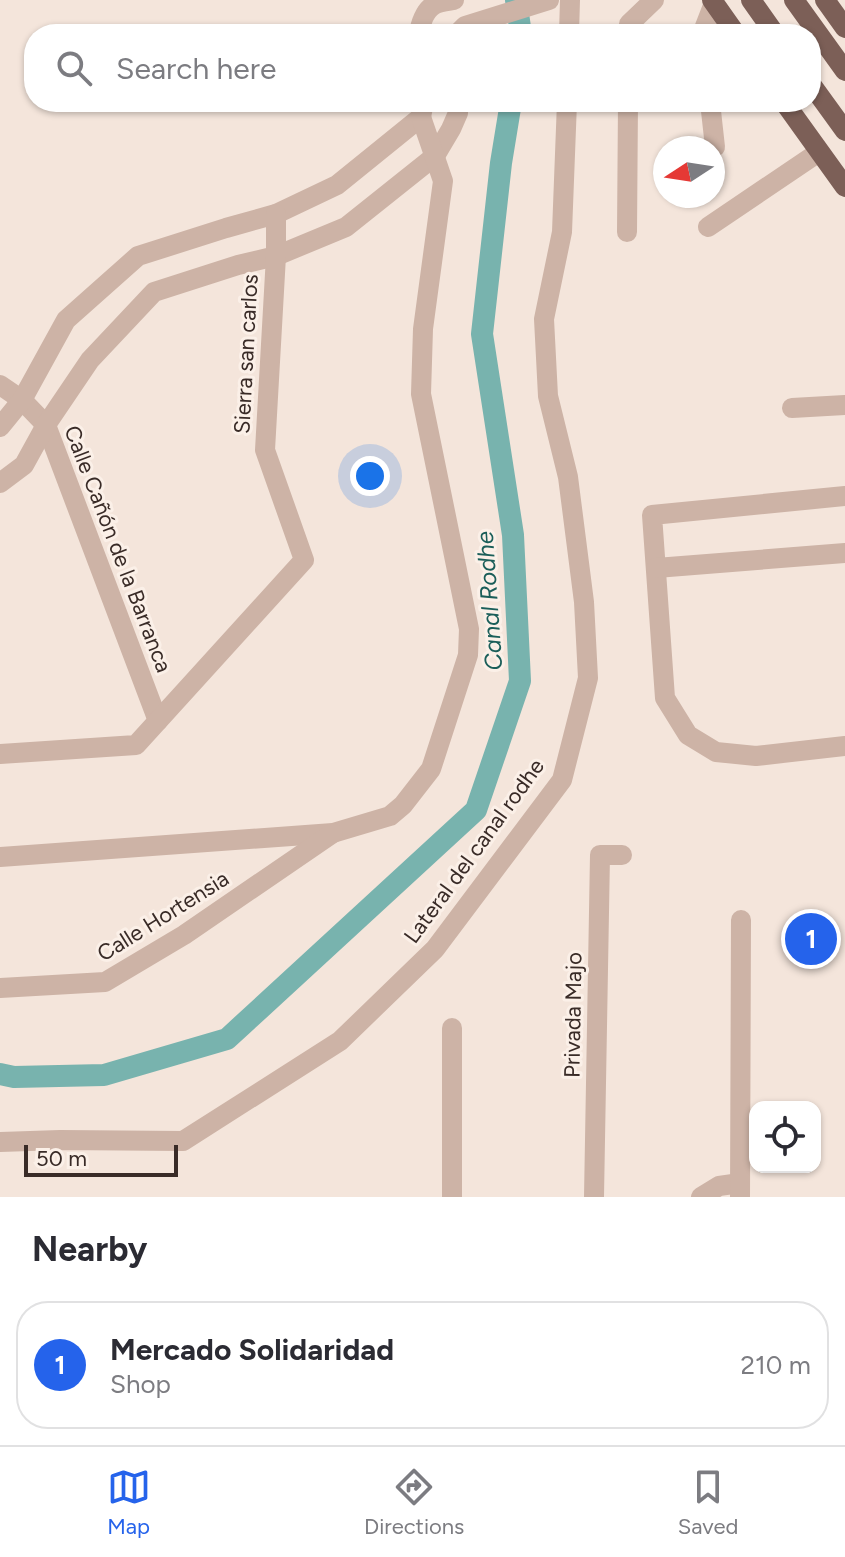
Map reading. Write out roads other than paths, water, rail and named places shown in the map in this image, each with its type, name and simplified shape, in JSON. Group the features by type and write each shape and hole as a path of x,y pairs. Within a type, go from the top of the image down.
{"main road":[{"path":"751,0 768,24"},
{"path":"794,0 811,24"},
{"path":"825,0 845,28"},
{"path":"713,1 729,24"},
{"path":"821,38 845,71"},
{"path":"821,98 845,131"},
{"path":"791,112 845,187"}],"street":[{"path":"478,24 549,0"},
{"path":"569,24 570,0"},
{"path":"629,24 654,0"},
{"path":"422,24 434,5 444,1 457,24"},
{"path":"705,24 713,1"},
{"path":"0,427 22,400 66,320 138,256 276,214 337,185 420,112"},
{"path":"0,857 333,833 390,816 403,805 431,769 468,655 469,629 421,394 423,329 443,181 424,112"},
{"path":"0,483 24,465 46,425 90,360 154,292 276,256 346,227 435,156 458,112"},
{"name":"Lateral del canal rodhe","path":"0,1142 183,1141 340,1041 435,949 562,780 588,678 584,602 568,477 548,396 544,319 562,232 567,112"},
{"path":"627,232 628,112"},
{"path":"711,112 714,136"},
{"path":"708,227 819,152"},
{"name":"Sierra san carlos","path":"158,721 304,560 265,450 276,214"},
{"name":"Calle Cañón de la Barranca","path":"0,385 22,400 46,425 158,721"},
{"path":"792,408 845,405"},
{"path":"845,496 652,515 665,698 688,735 716,752 756,756 845,746"},
{"path":"656,568 845,553"},
{"path":"0,754 136,745 158,721"},
{"name":"Calle Hortensia","path":"0,988 105,982 184,935 333,833"},
{"name":"Privada Majo","path":"594,1197 600,855 622,855"},
{"path":"701,1197 719,1186 740,1190 741,920"},
{"path":"452,1028 452,1197"}],"waterway":[{"name":"Canal Rodhe","path":"516,0 520,24"},
{"name":"Canal Rodhe","path":"0,1074 14,1077 104,1075 227,1039 476,810 520,681 513,535 482,334 509,112"}],"place":[{"name":"Mercado Solidaridad","path":"811,939"}]}
